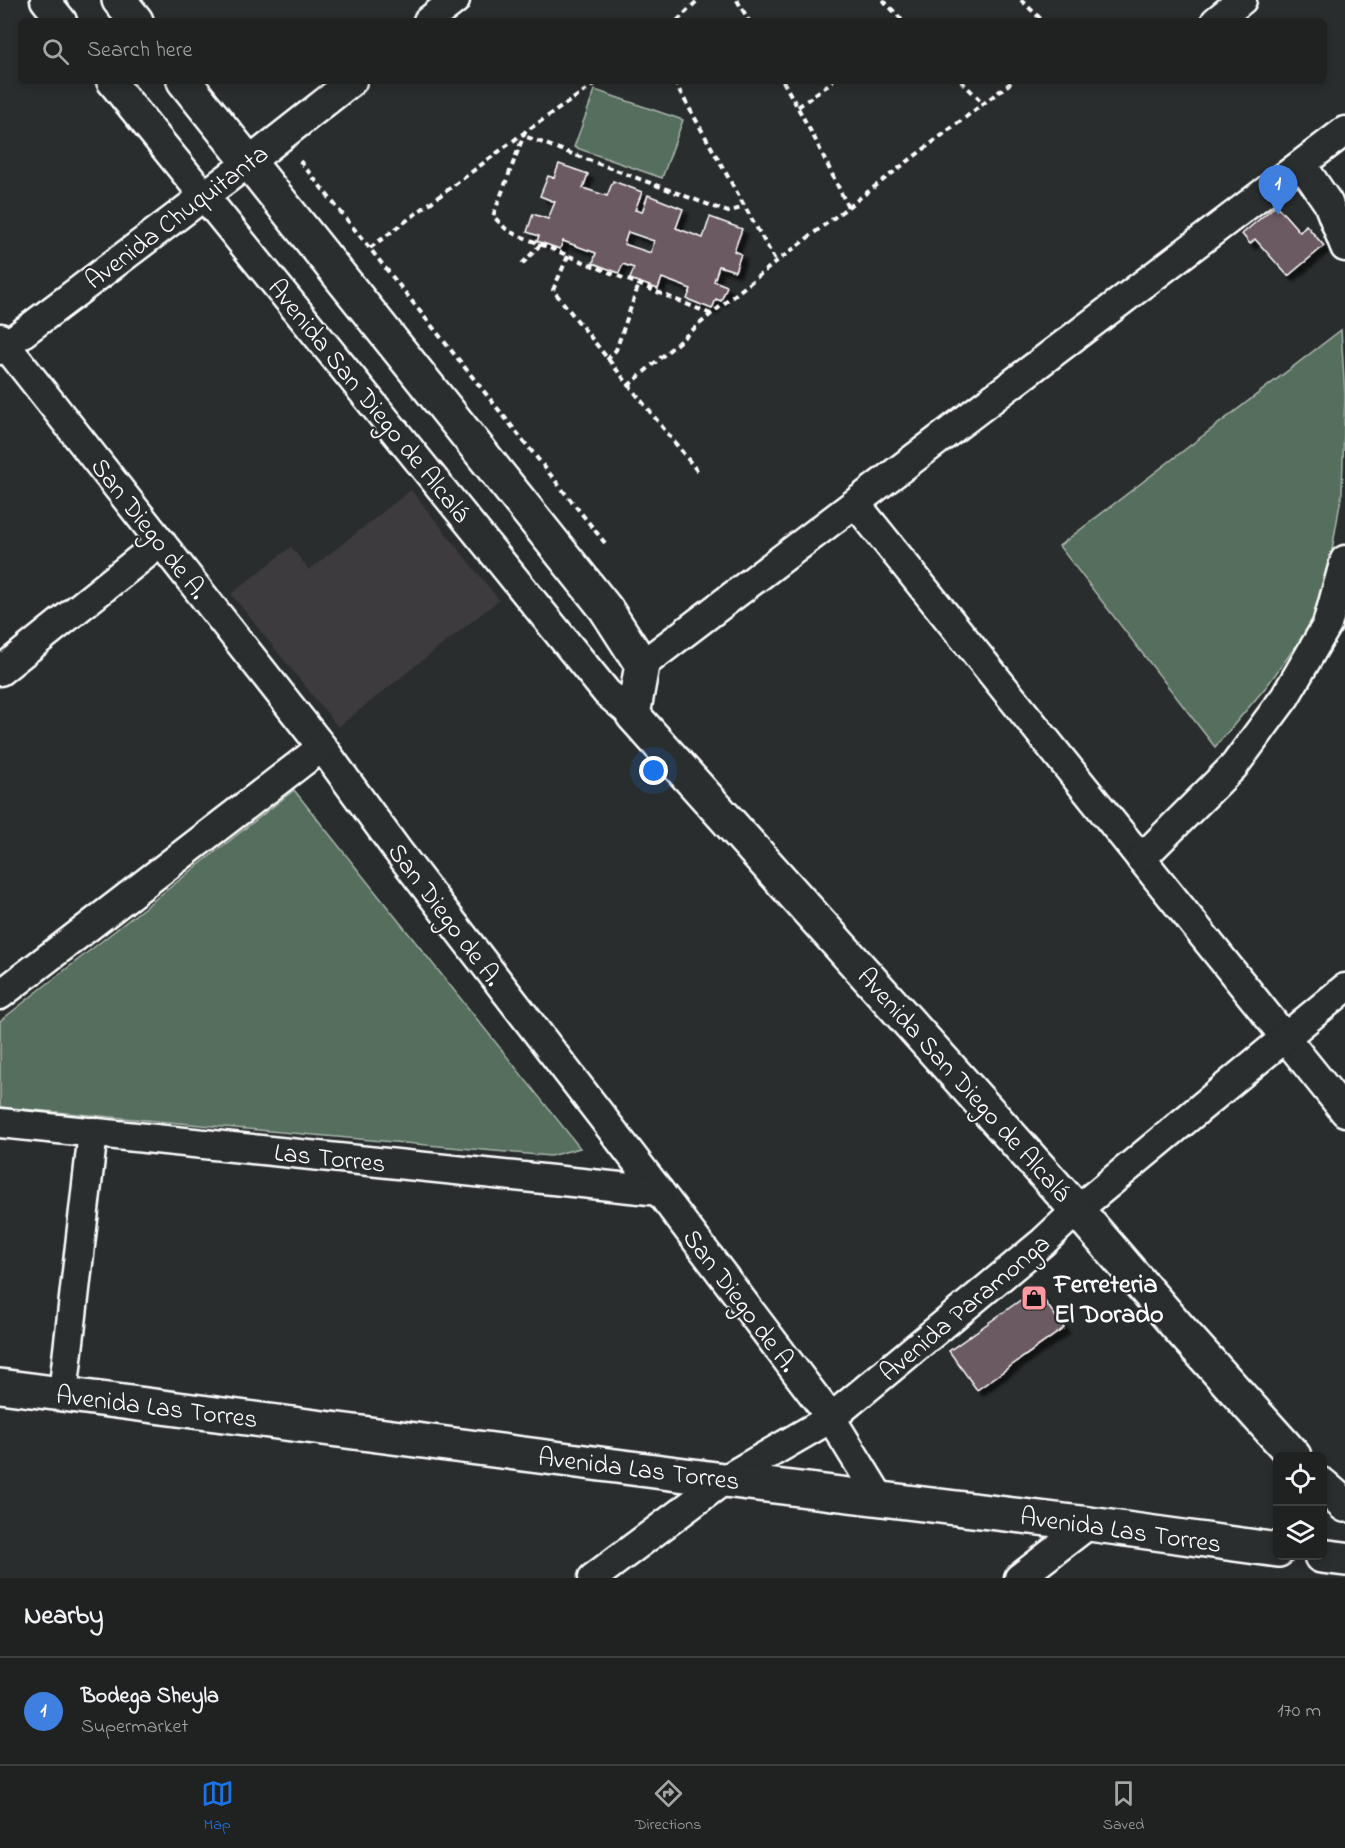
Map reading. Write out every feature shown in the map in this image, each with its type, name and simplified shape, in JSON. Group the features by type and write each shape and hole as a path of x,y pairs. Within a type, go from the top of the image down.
{"street":[{"path":"45,0 60,18"},
{"path":"119,0 134,18"},
{"path":"432,18 455,0"},
{"path":"1220,18 1242,0"},
{"name":"Avenida San Diego de Alcalá","path":"113,84 607,693 633,714 1290,1452"},
{"name":"Avenida San Diego de Alcalá","path":"186,84 606,609 642,665"},
{"name":"Avenida Chuquitanta","path":"2,344 249,162 348,84"},
{"path":"633,714 642,665 1345,131"},
{"path":"1302,165 1328,203 1345,247"},
{"name":"San Diego de A.","path":"2,344 321,747 397,850 659,1191 831,1418 880,1498"},
{"path":"856,504 1345,1112"},
{"path":"0,671 161,542"},
{"path":"1141,859 1234,766 1285,697 1327,625 1345,560"},
{"path":"0,995 321,747"},
{"name":"Avenida Paramonga","path":"593,1578 724,1479 831,1418 1345,988"},
{"name":"Las Torres","path":"0,1123 659,1191"},
{"path":"63,1394 93,1132"},
{"name":"Avenida Las Torres","path":"0,1386 1273,1549"},
{"path":"1327,1489 1345,1505"},
{"path":"1020,1578 1089,1524"},
{"path":"1327,1557 1345,1559"}],"path":[{"path":"680,18 698,0"},
{"path":"736,0 747,18"},
{"path":"883,0 900,18"},
{"path":"1021,0 1040,18"},
{"path":"370,248 525,132 595,84"},
{"path":"676,84 776,262"},
{"path":"785,84 848,207"},
{"path":"798,107 829,84"},
{"path":"964,84 983,103"},
{"path":"628,386 711,314 776,262 1009,84"},
{"path":"525,132 527,137 728,212 744,207"},
{"path":"525,132 493,216 508,231 711,314"},
{"path":"294,153 605,543"},
{"path":"522,264 541,244"},
{"path":"568,256 553,290 699,473"},
{"path":"607,360 616,350 639,284"}],"shaded area":[{"path":"411,490 499,600 338,727 231,594 291,547 309,570"}],"green space":[{"path":"595,90 683,120 662,178 574,147"},
{"path":"1341,330 1345,395 1342,492 1332,550 1315,620 1266,687 1215,747 1059,546"},
{"path":"294,790 580,1148 550,1156 0,1107 0,1021"}],"building":[{"path":"559,164 588,174 583,188 607,196 613,181 642,192 635,210 642,212 648,195 683,209 676,228 703,238 710,217 742,229 734,251 741,254 735,271 719,266 714,281 727,286 721,301 716,299 712,309 687,299 691,289 662,278 658,289 630,279 634,268 623,264 619,273 593,263 596,253 563,241 560,249 537,241 539,236 527,232 533,214 548,219 555,202 540,196 548,176 554,178","holes":["628,232 654,241 651,253 624,244"]},
{"path":"1276,205 1300,232 1306,225 1324,246 1288,276 1255,239 1250,244 1242,234"},
{"path":"1036,1289 1064,1328 977,1390 949,1351"}],"place":[{"name":"Bodega Sheyla","path":"1278,215"},
{"name":"Ferreteria El Dorado","path":"1034,1298"}]}
